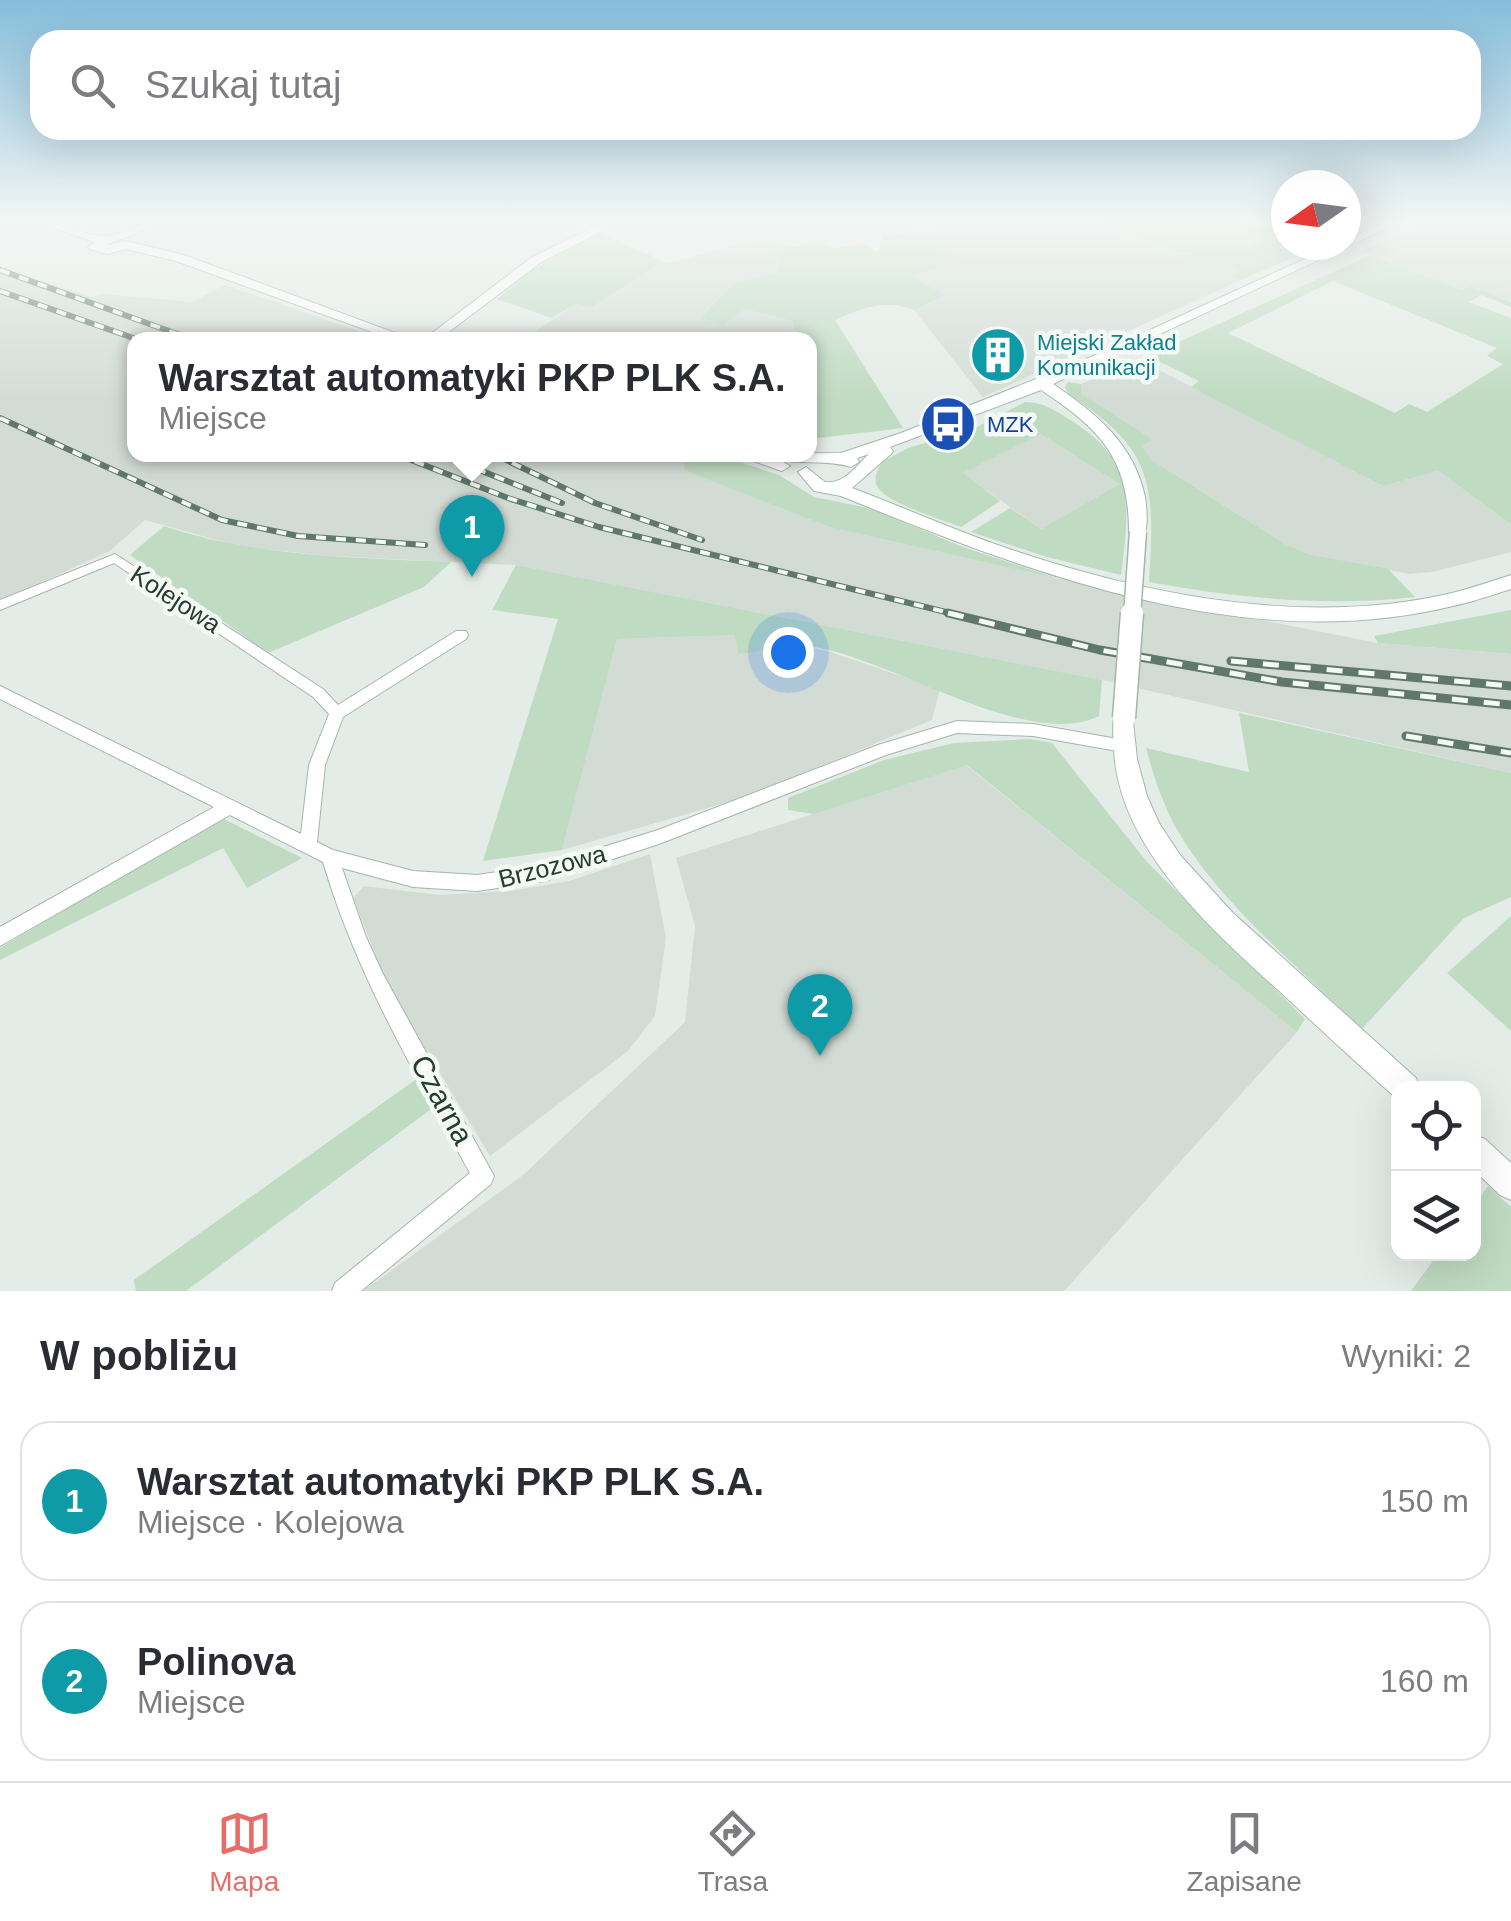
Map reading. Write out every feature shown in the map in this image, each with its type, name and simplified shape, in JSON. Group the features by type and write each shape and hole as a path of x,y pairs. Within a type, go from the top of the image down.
{"street":[{"path":"241,282 385,332"},
{"path":"440,332 506,282"},
{"path":"786,462 809,466 909,438 1261,282"},
{"path":"1036,385 1098,422 1123,454 1136,483 1138,532 1122,746 1143,819 1183,881 1398,1081"},
{"path":"838,489 868,461 909,438"},
{"path":"842,458 889,508"},
{"path":"796,462 809,466 820,487 838,489 1060,571 1162,594 1238,606 1402,611 1468,599 1511,582"},
{"name":"Kolejowa","path":"0,605 115,558 318,692 338,713"},
{"path":"308,845 317,764 338,713 461,635"},
{"name":"Brzozowa","path":"0,692 330,857 413,879 494,881 544,873 658,837 882,750 956,727 1033,730 1122,746"},
{"path":"0,938 229,806"},
{"name":"Czarna","path":"330,857 348,918 378,983 483,1176 343,1291"},
{"path":"1481,1156 1511,1184"}],"shaded area":[{"path":"0,282 45,282 92,297 102,294 192,302 225,285 362,332 127,332 127,462 686,462 685,470 831,527 1114,591 1378,643 1511,654 1511,773 1102,680 516,565 330,556 242,547 145,520 110,551 0,601"},
{"path":"631,282 742,282 733,285 724,325 744,309 793,321 794,332 534,332 576,304 593,308"},
{"path":"920,282 1236,282 983,397 914,310 943,295"},
{"path":"1442,282 1511,282 1511,302 1470,286 1462,290"},
{"path":"1138,359 1383,486 1438,471 1511,524 1511,552 1409,574 1308,554 1285,544 1150,459 1141,446 1151,439 1080,394 1081,384"},
{"path":"1041,434 1121,484 1041,529 962,473"},
{"path":"736,635 738,654 797,645 830,652 940,689 932,720 746,797 562,850 617,639"},
{"path":"966,765 1297,1032 1064,1291 363,1291 523,1175 685,1022 695,926 676,858"},
{"path":"650,854 666,938 655,1016 628,1051 490,1156 389,989 353,898 364,886 439,895 510,891 569,881"}],"green space":[{"path":"517,282 631,282 592,308 576,304 552,318 497,299"},
{"path":"922,282 944,295 914,310 873,306 835,320 903,428 817,438 817,332 794,332 793,321 744,309 724,325 701,318 733,284"},
{"path":"1311,282 1330,282 1228,333 1395,413 1409,404 1427,412 1503,364 1487,356 1497,348 1336,282 1442,282 1462,290 1470,286 1511,302 1511,307 1481,295 1469,302 1511,318 1511,524 1438,471 1383,486 1191,387 1199,381 1148,356"},
{"path":"1068,382 1081,384 1081,394 1152,439 1142,446 1150,459 1285,544 1308,554 1388,569 1415,597 1281,599 1149,582 1151,520 1143,473 1118,433 1068,394"},
{"path":"1025,402 1045,406 1095,438 1119,471 1126,509 1121,575 1047,557 971,532 1010,508 1041,529 1120,484 1041,434 963,473 1000,501 961,527 902,504 877,486 882,462 908,448 975,428"},
{"path":"685,462 739,462 779,475 814,497 873,509 960,546 1056,578 830,527 684,470"},
{"path":"164,526 270,550 451,562 424,587 268,653 130,555"},
{"path":"516,565 1102,680 1099,716 1068,724 1032,721 992,711 869,663 798,645 738,654 735,635 617,639 562,850 483,861 558,619 492,610"},
{"path":"1511,610 1511,654 1378,643 1374,636"},
{"path":"1239,713 1511,773 1511,897 1464,918 1362,1029 1217,885 1179,833 1164,802 1146,748 1249,772"},
{"path":"1031,739 1052,743 1147,862 1305,1019 1297,1032 967,765 814,814 788,810 788,798 884,760 954,743"},
{"path":"220,817 302,858 247,888 223,848 0,960 0,948"},
{"path":"1511,916 1511,1031 1447,973"},
{"path":"418,1078 434,1107 186,1291 136,1291 134,1280"},
{"path":"1488,1186 1511,1207 1511,1291 1411,1291 1433,1261 1481,1261 1481,1196"}],"railway":[{"path":"34,282 172,332"},
{"path":"0,291 127,336"},
{"path":"0,418 222,520 298,536 425,545"},
{"path":"416,462 508,498 599,527 958,615"},
{"path":"459,462 562,503"},
{"path":"510,462 595,503 702,540"},
{"path":"948,613 1100,650 1282,682 1511,705"},
{"path":"1231,661 1511,686"},
{"path":"1406,736 1511,753"}],"place":[{"name":"Miejski Zakład Komunikacji","path":"998,355"},
{"name":"MZK","path":"948,424"},
{"name":"Warsztat automatyki PKP PLK S.A.","path":"472,577"},
{"name":"Polinova","path":"820,1056"}]}
